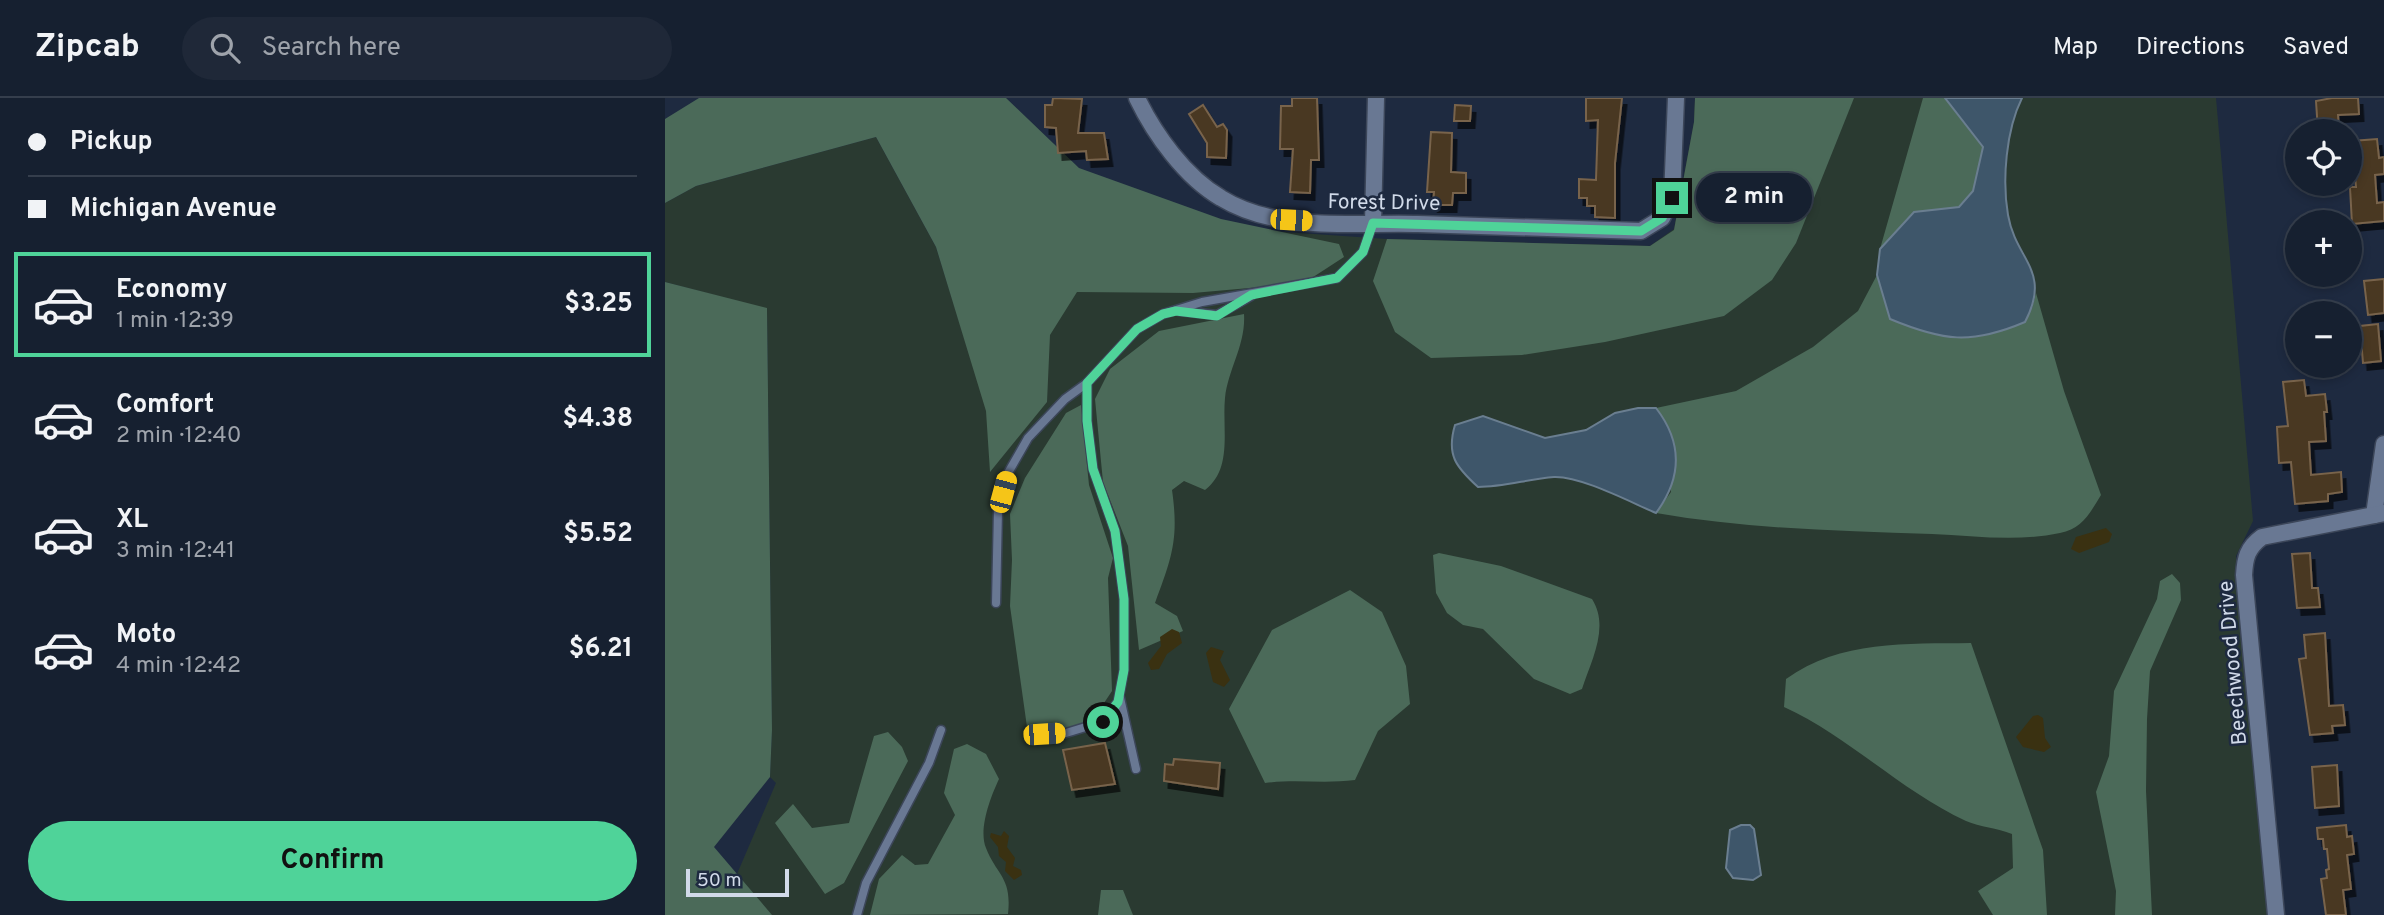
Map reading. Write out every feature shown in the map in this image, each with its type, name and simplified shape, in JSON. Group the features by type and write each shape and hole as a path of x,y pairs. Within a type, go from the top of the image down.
{"street":[{"name":"Forest Drive","path":"1136,98 1183,166 1201,185 1222,200 1272,218 1641,231 1662,218 1672,198 1676,98"},
{"path":"1373,223 1376,98"},
{"path":"2379,514 2384,444"},
{"name":"Beechwood Drive","path":"2276,915 2244,575 2245,557 2251,545 2262,537 2379,514"}],"lane":[{"path":"996,603 998,510 1008,473 1028,438 1065,399 1087,383 1137,329 1163,314 1202,302 1337,278 1363,252 1373,223"},
{"path":"1176,311 1217,316 1251,295"},
{"path":"1030,734 1066,733 1103,722 1118,702 1124,670 1124,599 1115,531 1093,469 1087,421 1087,383"},
{"path":"1119,695 1136,769"},
{"path":"857,915 866,883 929,763 941,730"}],"green space":[{"path":"699,98 1006,98 1079,168 1221,219 1339,244 1344,257 1304,283 1193,293 1077,292 1050,335 1047,402 990,472 986,411 936,247 876,137 696,186 665,203 665,119"},
{"path":"1695,98 2216,98 2253,521 2236,556 2267,915 737,915 734,881 776,783 770,777 772,730 767,309 665,282 665,203 696,186 876,137 936,247 969,353 1004,302 1257,230 1387,239 1650,246 1674,229 1694,122"},
{"path":"1695,98 1854,98 1796,243 1772,280 1724,316 1605,342 1522,355 1431,358 1395,332 1373,281 1387,239 1650,246 1674,230 1694,122"},
{"path":"1923,98 1945,98 1983,147 1973,191 1959,207 1914,213 1880,249"},
{"path":"1877,275 1890,319 2032,308 2036,293 2064,391 2101,495 2085,519 2074,528 2060,533 1996,538 1725,523 1656,513 1671,492 1656,408 1736,391 1813,347 1858,311"},
{"path":"665,282 767,308 772,730 770,777 714,847 772,915 665,915"},
{"path":"1244,314 1240,347 1225,398 1224,448 1220,471 1205,490 1184,481 1172,490 1175,522 1173,548 1155,603 1177,616 1183,631 1139,650 1128,546 1103,482 1095,399 1110,369 1159,331"},
{"path":"1081,405 1089,485 1113,558 1108,578 1112,691 1090,724 1048,731 1027,727 1010,606 1010,514 1025,478 1066,413"},
{"path":"1439,553 1501,566 1592,599 1597,610 1599,632 1582,689 1570,694 1534,679 1483,629 1463,625 1447,613 1436,593 1433,555"},
{"path":"2172,574 2180,583 2181,600 2150,671 2147,719 2146,791 2152,915 2115,915 2116,891 2096,792 2109,756 2114,691 2157,599 2160,581"},
{"path":"1350,590 1382,612 1406,666 1410,704 1378,731 1355,780 1265,783 1229,709 1272,630"},
{"path":"1971,643 2043,850 2047,915 1993,915 1978,891 2013,868 2012,834 1971,823 1942,809 1830,733 1784,707 1786,679 1829,657 1875,647"},
{"path":"888,732 902,747 908,761 844,883 825,894 775,823 793,804 812,828 849,823 874,736"},
{"path":"967,744 986,754 999,779 986,813 984,840 990,857 1006,884 1008,914 870,915 879,879 902,855 915,865 928,864 955,815 944,793 954,749"},
{"path":"1101,890 1123,890 1133,915 1098,915"}],"sand":[{"path":"2106,528 2112,534 2109,542 2079,553 2071,549 2076,537"},
{"path":"1172,629 1179,632 1182,643 1167,654 1159,669 1151,670 1148,663 1161,646 1160,637"},
{"path":"1211,647 1224,651 1220,660 1230,680 1224,687 1213,682 1206,653"},
{"path":"2033,716 2043,718 2045,738 2051,747 2044,752 2023,747 2016,737"},
{"path":"1004,831 1009,836 1007,847 1015,858 1013,866 1021,870 1022,875 1014,880 1005,871 1006,862 999,856 998,847 990,837 991,833 1001,836"}],"water":[{"path":"1945,98 2022,98 2009,140 2005,186 2012,231 2030,266 2035,290 2025,322 1973,337 1942,336 1890,319 1877,275 1880,249 1914,212 1959,207 1973,191 1983,147"},
{"path":"1638,408 1656,408 1665,421 1675,447 1675,474 1665,500 1656,513 1605,491 1565,478 1544,478 1478,487 1459,467 1453,453 1455,425 1483,416 1545,438 1586,430 1615,413"},
{"path":"1741,825 1750,825 1754,829 1761,875 1753,880 1733,878 1726,868 1730,830"}],"building":[{"path":"1053,98 1082,99 1078,133 1104,133 1108,159 1087,160 1086,151 1058,153 1056,128 1045,127 1045,105 1052,105"},
{"path":"1292,98 1317,98 1319,160 1311,160 1310,193 1290,192 1293,149 1280,149 1281,106 1292,106"},
{"path":"1586,98 1622,98 1615,163 1615,218 1595,217 1595,206 1587,206 1587,198 1579,198 1579,179 1596,180 1598,120 1586,121"},
{"path":"2358,98 2359,114 2338,115 2338,119 2317,119 2316,101"},
{"path":"1203,105 1217,127 1223,124 1227,130 1226,158 1207,157 1207,143 1189,114"},
{"path":"1455,105 1471,106 1470,121 1454,121"},
{"path":"1431,132 1452,133 1451,172 1466,173 1466,193 1453,193 1452,205 1433,205 1434,192 1427,192"},
{"path":"2377,139 2379,158 2384,157 2384,174 2375,175 2377,203 2384,202 2384,221 2362,223 2362,210 2351,210 2350,196 2362,196 2362,140"},
{"path":"2384,279 2384,313 2368,315 2364,281"},
{"path":"2378,324 2381,361 2363,363 2362,326"},
{"path":"2304,380 2306,396 2325,394 2327,412 2324,412 2326,441 2309,442 2311,475 2341,472 2342,492 2328,494 2328,501 2295,504 2291,462 2279,463 2277,427 2288,426 2283,382"},
{"path":"2310,553 2312,588 2318,588 2320,607 2297,608 2292,554"},
{"path":"2325,633 2329,706 2343,705 2345,725 2332,726 2333,733 2310,735 2299,659 2306,658 2304,635"},
{"path":"1105,743 1115,784 1072,790 1063,750"},
{"path":"1174,759 1220,763 1218,789 1164,781 1165,764 1173,765"},
{"path":"2337,765 2339,806 2315,808 2312,767"},
{"path":"2346,825 2347,837 2352,836 2354,854 2347,855 2351,889 2343,890 2346,915 2326,915 2321,879 2327,878 2326,870 2329,869 2327,849 2324,849 2323,839 2318,839 2317,828"}],"route":[{"path":"1103,722 1118,702 1124,670 1124,599 1115,531 1093,469 1087,421 1087,383 1137,329 1163,314 1176,311 1217,316 1251,295 1337,278 1363,252 1373,223 1641,231 1662,218 1672,198"}]}
